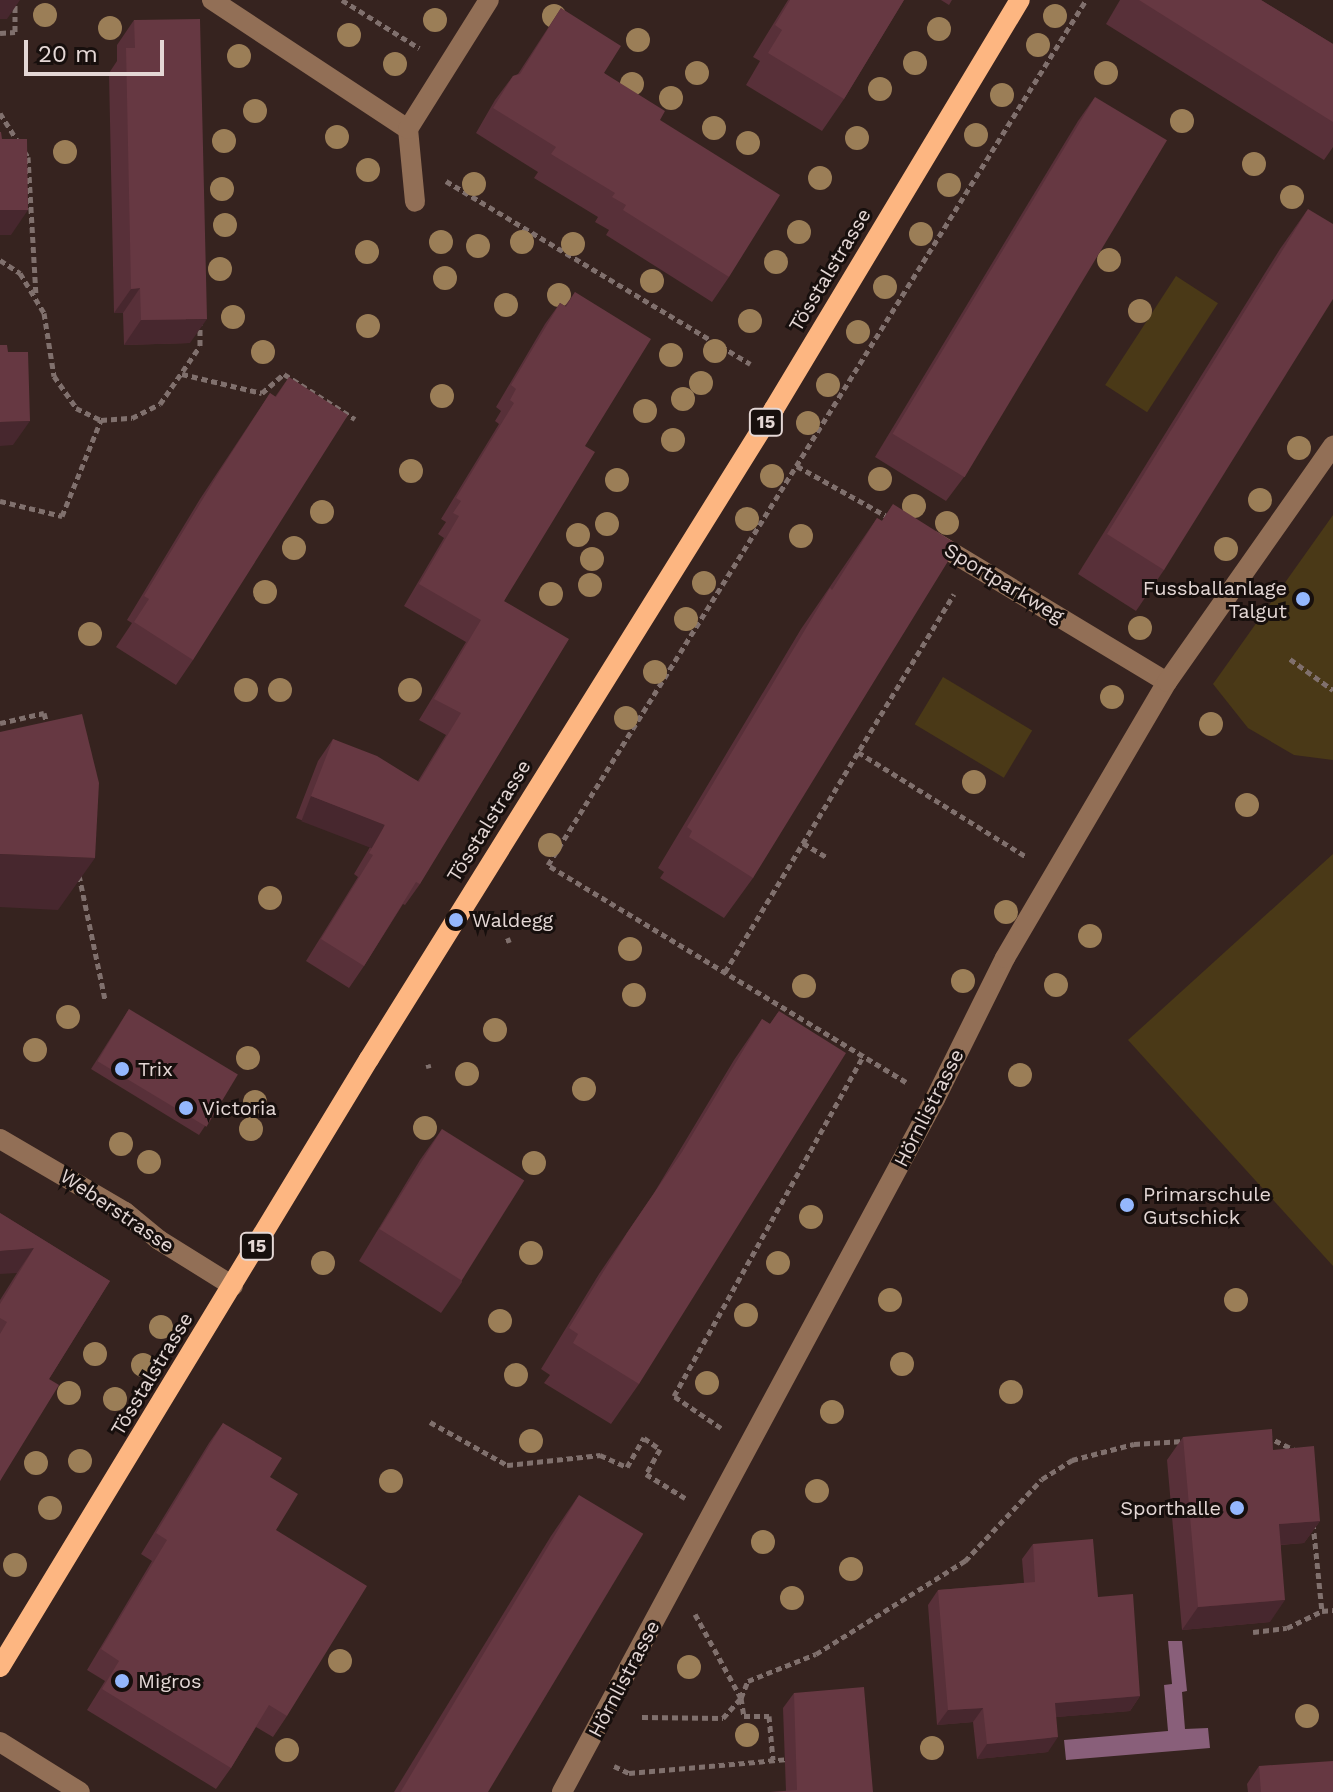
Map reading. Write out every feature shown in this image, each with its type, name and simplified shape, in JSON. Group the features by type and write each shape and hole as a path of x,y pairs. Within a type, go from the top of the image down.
{"main road":[{"name":"Tösstalstrasse","path":"0,1667 369,1059 774,409 1020,0"}],"street":[{"path":"212,0 408,129"},
{"path":"415,202 408,129 489,0"},
{"name":"Hörnlistrasse","path":"562,1792 935,1099 1005,958 1167,682 1333,446"},
{"name":"Sportparkweg","path":"933,541 973,562 1167,682"},
{"name":"Weberstrasse","path":"0,1139 125,1212 159,1240 233,1286"},
{"path":"0,1742 80,1792"}],"path":[{"path":"0,33 15,32 15,0"},
{"path":"342,0 448,66"},
{"path":"935,1099 548,865 1086,0"},
{"path":"0,113 28,157 36,296"},
{"path":"411,160 750,364"},
{"path":"0,260 20,273 44,313 54,376 76,408 101,420 132,418 160,404 200,346 200,315"},
{"path":"182,374 262,393 284,374 355,419"},
{"path":"0,501 62,516 101,420"},
{"name":"Sportparkweg","path":"797,466 933,541"},
{"path":"725,972 973,562"},
{"path":"1290,659 1333,690"},
{"path":"0,723 44,713 51,743"},
{"path":"858,752 1054,873"},
{"path":"803,843 826,857"},
{"path":"76,864 105,999"},
{"path":"749,1446 674,1396 863,1056"},
{"path":"430,1422 507,1465 600,1455 627,1467 644,1438 660,1449 646,1474 713,1515"},
{"path":"1253,1437 1268,1436 1297,1448 1306,1463"},
{"path":"637,1715 647,1720 723,1718 741,1698 748,1681 816,1654 965,1561 1042,1479 1072,1460 1134,1444 1194,1441"},
{"path":"1311,1507 1322,1611"},
{"path":"676,1582 741,1698 744,1716 769,1716 773,1760"},
{"path":"1253,1632 1287,1628 1322,1611 1333,1610"},
{"path":"585,1750 629,1773 805,1758"}],"shaded area":[{"path":"1176,276 1218,303 1147,412 1105,385"},
{"name":"Fussballanlage Talgut","path":"1333,515 1333,760 1294,755 1248,728 1213,684"},
{"path":"943,677 1032,731 1004,778 915,724"},
{"path":"1333,854 1333,1266 1128,1040"},
{"path":"1168,1641 1182,1641 1187,1691 1182,1692 1185,1729 1208,1728 1210,1748 1066,1760 1064,1740 1168,1731 1164,1685 1172,1684"}],"building":[{"path":"790,0 904,0 844,99 768,53 782,30 775,25"},
{"path":"1139,0 1261,0 1333,44 1333,122"},
{"path":"561,8 621,46 604,73 665,111 660,120 780,195 729,277 623,210 626,205 612,197 615,193 551,154 556,147 493,108 513,76 520,74"},
{"path":"200,19 207,319 141,320 140,288 131,289 126,48 135,48 134,20"},
{"path":"1095,97 1167,140 965,477 893,434"},
{"path":"0,132 2,139 27,139 28,210 0,210"},
{"path":"1308,209 1333,224 1333,299 1164,570 1107,534"},
{"path":"575,292 651,339 585,446 595,452 504,601 569,639 420,884 416,882 364,966 321,939 373,855 369,853 385,825 311,796 333,739 377,756 419,782 461,713 434,699 481,620 419,584 459,516 453,513 461,501 456,498 514,403 510,400 516,389 511,385 560,303 566,307"},
{"path":"0,345 7,345 8,352 28,352 30,421 0,422"},
{"path":"289,377 348,415 193,660 134,622 149,599 144,596 218,474 270,393 276,397"},
{"path":"893,504 958,545 753,878 689,837 692,831 687,827 830,588 832,590 877,518 882,521"},
{"path":"82,714 99,783 95,858 0,854 0,732"},
{"path":"129,1009 238,1074 206,1127 98,1061"},
{"path":"779,1011 846,1053 639,1384 573,1343 578,1334 569,1328 627,1233 682,1152 762,1019 770,1024"},
{"path":"442,1129 524,1180 462,1280 379,1229"},
{"path":"0,1213 110,1281 49,1379 59,1385 0,1481 0,1334 7,1322 0,1318 0,1304 34,1248 0,1251"},
{"path":"223,1423 282,1458 270,1477 298,1494 276,1530 367,1586 287,1716 269,1705 231,1768 102,1689 119,1661 101,1649 167,1540 156,1533"},
{"name":"Sporthalle","path":"1272,1429 1273,1450 1314,1446 1320,1521 1279,1524 1285,1600 1198,1607 1183,1437"},
{"path":"579,1495 643,1534 488,1792 401,1792"},
{"path":"1093,1539 1098,1597 1133,1594 1140,1696 1055,1703 1058,1737 987,1744 983,1708 948,1710 938,1590 1035,1582 1033,1544"},
{"path":"864,1687 873,1792 770,1792 797,1790 794,1693"},
{"path":"1333,1761 1333,1792 1261,1792 1259,1766"}],"place":[{"name":"Fussballanlage Talgut","path":"1303,599"},
{"name":"Waldegg","path":"456,920"},
{"name":"Trix","path":"122,1069"},
{"name":"Victoria","path":"186,1108"},
{"name":"Primarschule Gutschick","path":"1127,1205"},
{"name":"Sporthalle","path":"1237,1508"},
{"name":"Migros","path":"122,1681"}]}
